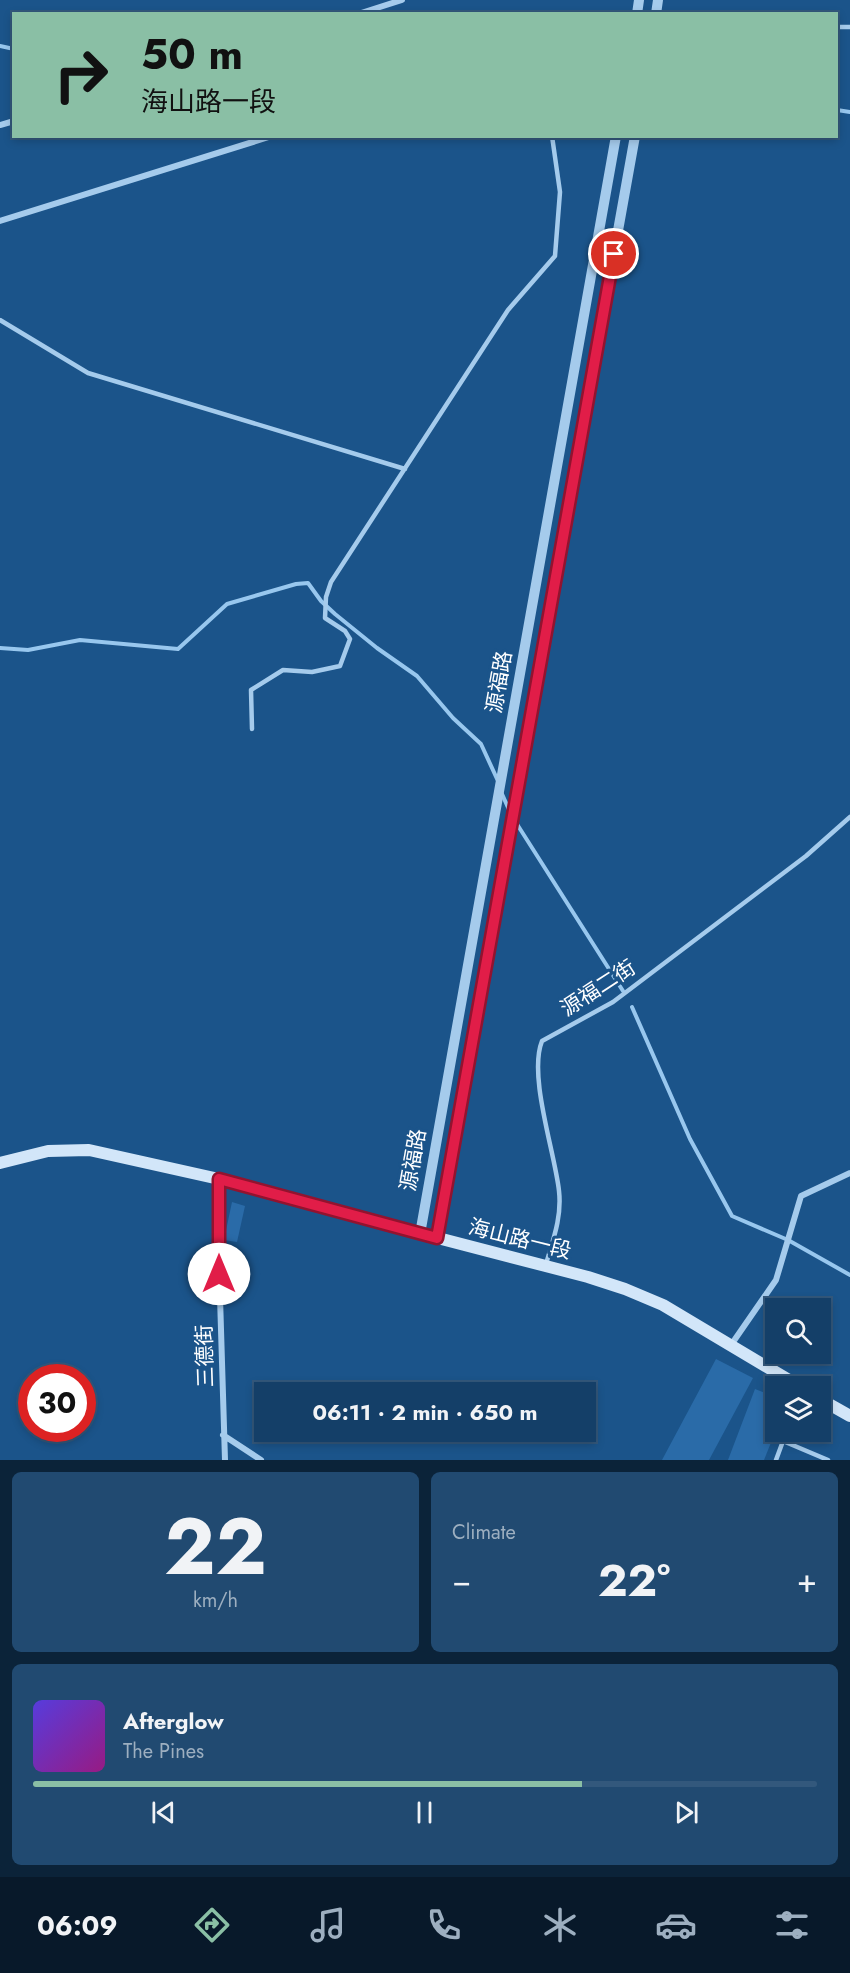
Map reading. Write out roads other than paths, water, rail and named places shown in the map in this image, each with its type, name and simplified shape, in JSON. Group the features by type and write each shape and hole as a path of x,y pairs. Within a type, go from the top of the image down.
{"main road":[{"name":"海山路一段","path":"0,1163 48,1151 89,1150 219,1179 545,1266 625,1289 663,1305 782,1376"},
{"path":"831,1405 850,1416"}],"street":[{"path":"364,12 402,0"},
{"path":"0,221 266,138"},
{"name":"源福路","path":"420,1234 616,138"},
{"name":"源福路","path":"437,1238 635,138"},
{"path":"731,1345 776,1280 801,1196 850,1173"},
{"name":"三德街","path":"219,1179 225,1460"},
{"path":"223,1435 261,1460"}],"lane":[{"path":"252,729 251,690 283,670 312,672 340,666 350,639 326,616 326,597 331,582 508,310 555,256 560,192 552,138"},
{"path":"0,320 88,373 405,469"},
{"name":"源福二街","path":"545,1266 559,1219 559,1192 543,1104 537,1052 542,1041 614,1002 806,856 850,818"},
{"path":"776,1460 783,1442"},
{"path":"785,1442 828,1460"}],"waterway":[{"path":"0,46 12,49"},
{"path":"838,110 850,112"},
{"path":"0,648 28,650 80,640 178,649 227,604 296,584 308,583 321,601 335,614 417,676 453,718 481,744 498,781"},
{"path":"502,794 510,812"},
{"path":"515,821 623,991"},
{"path":"632,1007 690,1139 732,1216 788,1240 850,1275"}]}
